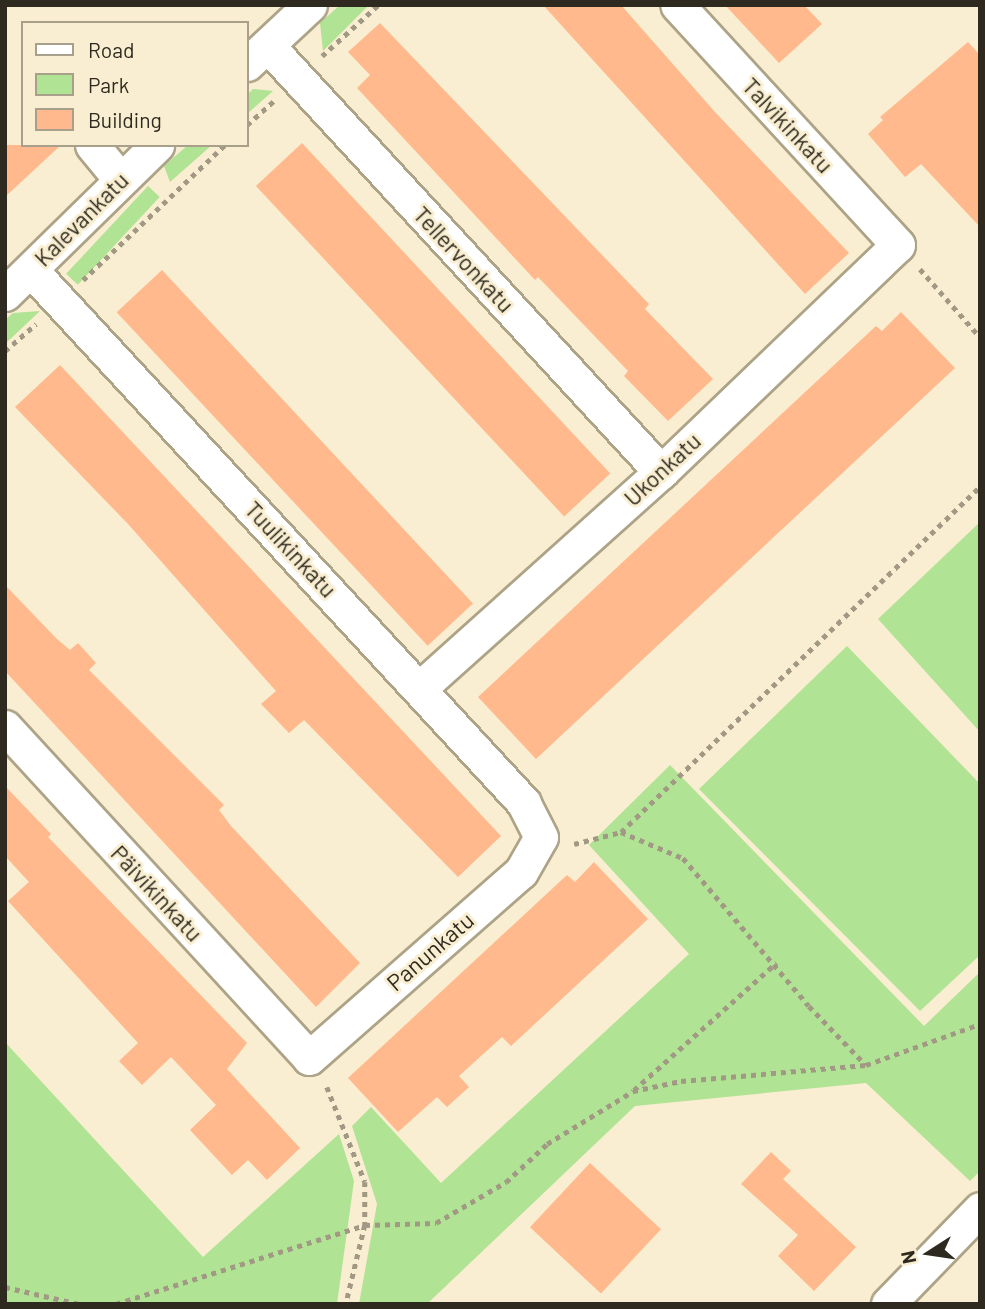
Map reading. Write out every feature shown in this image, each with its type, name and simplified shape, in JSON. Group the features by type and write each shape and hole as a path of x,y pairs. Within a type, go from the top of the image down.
{"street":[{"path":"257,55 310,5"},
{"name":"Talvikinkatu","path":"677,5 898,245"},
{"name":"Tellervonkatu","path":"257,55 660,472"},
{"path":"95,147 120,179"},
{"name":"Kalevankatu","path":"5,294 155,147"},
{"name":"Ukonkatu","path":"420,688 660,472 898,245"},
{"name":"Tuulikinkatu","path":"31,270 524,803 541,837"},
{"name":"Päivikinkatu","path":"5,727 309,1058"},
{"name":"Panunkatu","path":"309,1058 521,872 541,837"},
{"path":"887,1304 980,1209"}],"path":[{"path":"5,351 61,302 223,147"},
{"path":"898,245 980,337"},
{"path":"541,837 572,845 621,832 980,487"},
{"path":"621,832 683,858 776,962 809,1006 866,1065"},
{"path":"116,1304 365,1225 436,1223 506,1182 547,1144 633,1091 776,962"},
{"path":"633,1091 681,1082 866,1065 980,1024"},
{"path":"309,1058 336,1102 365,1182 365,1225 346,1304"},
{"path":"5,1287 79,1304"}],"green space":[{"path":"340,5 369,5 323,51 320,23"},
{"path":"253,89 273,91 248,113 248,94"},
{"path":"186,147 210,147 170,182 164,166"},
{"path":"148,186 160,197 78,285 66,274"},
{"path":"40,311 5,344 5,320 13,313"},
{"path":"980,522 980,732 878,619"},
{"path":"847,646 980,784 980,955 920,1011 699,789"},
{"path":"670,765 924,1026 980,972 980,1171 970,1181 866,1083 635,1106 427,1304 359,1304 377,1204 352,1126 371,1107 441,1183 689,954 589,845"},
{"path":"5,1042 203,1257 339,1134 354,1181 337,1304 5,1304"}],"building":[{"path":"543,5 621,5 715,112 849,253 805,294"},
{"path":"725,5 804,5 822,24 779,63"},
{"path":"380,23 649,304 645,309 713,379 668,421 624,376 628,371 538,277 535,280 357,88 370,75 348,52"},
{"path":"968,42 980,55 980,227 921,164 905,177 868,134 883,120 880,117"},
{"path":"302,143 610,474 564,517 256,186"},
{"path":"5,145 59,147 5,197"},
{"path":"162,270 473,603 428,646 117,312"},
{"path":"901,312 955,368 536,759 478,697 876,326 882,331"},
{"path":"60,365 501,836 458,877 304,720 289,733 261,704 276,691 128,524 15,407"},
{"path":"5,585 70,650 78,643 96,663 89,670 224,805 219,810 231,826 360,963 316,1007 5,671"},
{"path":"5,786 51,834 48,837 247,1043 227,1069 300,1148 267,1180 248,1160 232,1175 190,1130 216,1105 171,1057 142,1085 119,1061 138,1043 8,901 29,882 5,856"},
{"path":"594,862 648,919 511,1046 502,1037 459,1076 469,1087 447,1107 437,1097 398,1132 348,1078 567,875 575,882"},
{"path":"771,1152 791,1171 783,1179 856,1247 814,1291 778,1256 798,1235 741,1184"},
{"path":"590,1163 661,1229 601,1294 530,1227"}]}
